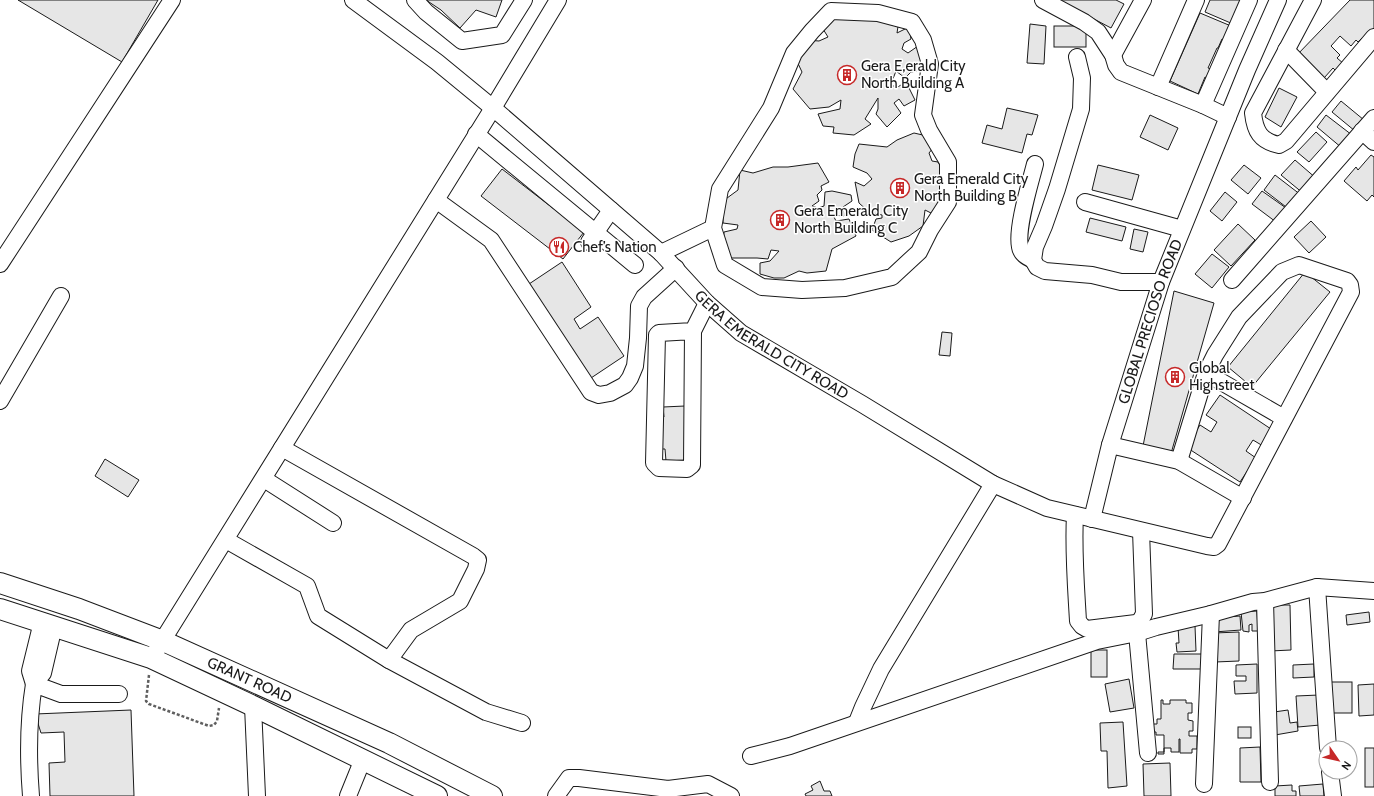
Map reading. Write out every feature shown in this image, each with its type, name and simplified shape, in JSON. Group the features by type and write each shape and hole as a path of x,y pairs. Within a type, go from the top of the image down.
{"main road":[{"name":"GRANT ROAD","path":"0,583 79,609 163,641 389,744 492,796"},
{"name":"GRANT ROAD","path":"0,609 151,658 437,796"}],"street":[{"path":"0,264 172,0"},
{"name":"GERA EMERALD CITY ROAD","path":"353,0 437,62 493,108 661,253 707,303 741,333 862,404 993,484 1047,508 1092,519"},
{"path":"415,0 426,12 462,41 502,35 524,0"},
{"path":"151,658 264,479 558,0"},
{"path":"1043,0 1084,22 1098,32 1113,55 1116,65 1121,72 1203,105 1228,117"},
{"path":"1113,55 1142,0"},
{"path":"1158,88 1196,0"},
{"path":"1203,105 1250,0"},
{"name":"GLOBAL PRECIOSO ROAD","path":"1092,519 1110,445 1161,282 1247,70 1278,0"},
{"path":"1313,0 1253,113 1254,123 1259,135 1270,143 1279,145 1286,141 1374,37"},
{"path":"831,11 878,13 912,22 923,40 930,64 924,114 929,130 948,162 948,202 930,230 919,252 892,277 845,288 802,290 762,287 726,265 713,228 720,189 771,108 794,53 831,11"},
{"path":"1286,50 1327,92"},
{"path":"1033,260 1035,246 1057,190 1081,109 1082,78 1078,57"},
{"path":"1232,280 1368,137 1374,118"},
{"path":"476,134 593,237 635,265"},
{"path":"1035,164 1020,226 1020,247 1022,253 1033,260 1037,267 1045,271 1092,276 1121,282 1161,282"},
{"path":"436,200 491,240 591,392 599,395 610,393 625,385 630,378 635,366 639,306 644,297 676,268"},
{"path":"1085,202 1182,229"},
{"path":"593,237 611,210"},
{"path":"661,253 713,228"},
{"path":"1092,519 1214,547 1220,540 1351,292 1350,284 1347,280 1299,265 1282,272 1239,317 1215,354 1206,373 1180,461"},
{"path":"0,401 61,296"},
{"path":"693,331 659,333 657,335 654,463 659,468 687,469 692,465 693,331 707,303"},
{"path":"1206,373 1284,418"},
{"path":"1110,445 1180,461 1242,498"},
{"path":"282,448 467,552 478,560 476,569 460,601 411,630 389,660"},
{"path":"264,479 333,523"},
{"path":"857,722 862,708 882,669 993,484"},
{"path":"1075,516 1074,565 1078,621 1087,629 1136,623 1140,621 1144,614 1141,531"},
{"path":"226,540 308,586 318,616 389,660 486,712 522,723"},
{"path":"751,756 790,746 1097,641 1137,633 1253,602 1265,601 1317,587 1374,591"},
{"path":"1317,587 1327,740"},
{"path":"1265,601 1270,782"},
{"path":"1204,784 1211,614"},
{"path":"31,796 28,768 30,710 34,684 43,673 48,624"},
{"path":"1137,633 1148,753"},
{"path":"34,684 61,694 119,694"},
{"path":"253,706 257,796"},
{"path":"348,796 363,759"},
{"path":"556,796 568,778 579,778 668,789 708,784 731,796"},
{"path":"1331,780 1333,796"}],"path":[{"path":"148,679 146,701 149,704 209,726 214,725 219,709"}],"building":[{"path":"18,0 158,0 122,62"},
{"path":"426,0 502,0 496,17 476,10 460,28 441,10"},
{"path":"1058,0 1116,0 1124,4 1111,28"},
{"path":"1210,0 1245,0 1233,24 1205,12"},
{"path":"1350,0 1374,0 1374,29 1365,41 1362,38 1358,42 1356,40 1351,46 1340,36 1331,46 1340,55 1337,58 1344,64 1337,72 1333,68 1324,78 1296,56"},
{"path":"1200,13 1231,26 1225,40 1222,39 1217,48 1208,68 1211,69 1207,78 1205,77 1198,94 1170,81"},
{"name":"Gera E,erald City North Building A","path":"849,15 899,20 897,33 909,27 911,39 904,43 902,49 908,53 918,46 923,57 921,65 917,71 911,72 905,78 896,71 891,84 896,88 906,82 915,100 904,106 899,99 894,103 901,113 887,127 876,114 878,109 878,98 865,119 871,124 854,135 833,133 834,127 823,126 818,114 840,109 841,100 829,107 810,109 793,89 802,72 794,55 806,40 819,41 828,37 823,29 833,19"},
{"path":"1030,24 1046,26 1044,64 1027,63"},
{"path":"1054,26 1086,26 1086,47 1054,47"},
{"path":"1279,88 1297,97 1281,127 1265,117"},
{"path":"1341,101 1364,120 1355,131 1332,112"},
{"path":"1007,108 1038,115 1032,135 1027,134 1022,153 982,143 987,125 1002,129"},
{"path":"1150,115 1178,128 1168,150 1140,137"},
{"path":"1326,115 1352,135 1342,148 1317,127"},
{"path":"1316,132 1327,142 1309,162 1297,152"},
{"name":"Gera Emerald City North Building B","path":"914,133 927,136 933,148 929,153 932,161 938,162 943,171 943,202 935,215 925,210 923,226 909,236 891,242 872,230 876,219 882,218 882,215 869,212 859,203 855,182 864,186 872,179 867,173 853,167 855,154 859,144 887,147 897,140"},
{"path":"1371,155 1374,157 1374,197 1372,195 1367,201 1344,181 1356,167 1358,170"},
{"path":"1295,160 1317,179 1304,194 1281,175"},
{"name":"Gera Emerald City North Building C","path":"818,163 829,182 821,186 822,190 817,195 819,201 812,206 818,208 824,206 825,192 832,191 851,195 852,201 843,207 844,216 833,215 836,221 849,219 856,236 832,249 826,271 807,273 799,271 784,278 774,278 760,274 760,263 770,261 779,251 771,250 768,259 726,258 723,244 724,232 737,229 738,225 723,223 723,201 738,190 740,170 753,173 773,167 788,167"},
{"path":"1098,165 1139,175 1132,200 1092,190"},
{"path":"1244,165 1261,178 1248,194 1231,180"},
{"path":"502,169 584,232 563,259 481,196"},
{"path":"1275,175 1301,195 1290,210 1264,190"},
{"path":"1262,191 1286,208 1276,222 1252,204"},
{"path":"1225,192 1237,202 1222,221 1210,211"},
{"path":"1090,218 1126,227 1122,241 1086,232"},
{"path":"1311,221 1326,237 1309,253 1294,237"},
{"path":"1238,224 1255,240 1231,266 1214,250"},
{"path":"1134,229 1148,232 1143,252 1130,249"},
{"path":"1212,254 1229,267 1212,288 1195,274"},
{"path":"562,262 591,307 574,319 580,329 598,317 624,356 591,378 529,284"},
{"path":"1305,272 1330,292 1252,387 1228,367"},
{"name":"Global Highstreet","path":"1174,291 1214,303 1170,457 1142,451"},
{"path":"942,332 952,333 950,356 939,355"},
{"path":"1220,395 1274,431 1263,446 1253,440 1246,451 1256,458 1240,482 1186,447 1200,425 1211,432 1217,422 1206,415"},
{"path":"685,406 687,460 666,461 665,449 658,449 657,417 664,417 663,407"},
{"path":"105,459 139,480 128,497 95,476"},
{"path":"1269,605 1290,605 1291,650 1270,651"},
{"path":"1257,611 1258,631 1252,631 1252,624 1249,625 1249,632 1243,631 1241,612"},
{"path":"1369,612 1370,622 1347,625 1346,615"},
{"path":"1240,616 1241,630 1214,632 1213,618"},
{"path":"1195,626 1196,651 1177,652 1176,643 1179,643 1178,627"},
{"path":"1239,632 1239,661 1215,662 1214,633"},
{"path":"1091,650 1107,650 1107,677 1091,677"},
{"path":"1174,654 1202,654 1202,669 1173,669"},
{"path":"1257,664 1257,693 1235,694 1234,681 1246,681 1246,676 1236,676 1236,665"},
{"path":"1314,664 1314,677 1293,678 1293,665"},
{"path":"1129,679 1134,708 1110,712 1105,684"},
{"path":"1328,682 1352,682 1352,713 1328,713"},
{"path":"1374,684 1374,715 1359,716 1358,685"},
{"path":"1319,695 1320,725 1298,727 1296,696"},
{"path":"1161,700 1163,700 1163,704 1170,704 1170,700 1186,700 1186,703 1192,703 1192,713 1188,713 1188,720 1193,721 1193,731 1189,731 1189,736 1197,736 1197,749 1192,749 1192,753 1180,753 1180,739 1179,752 1171,752 1171,748 1164,748 1164,735 1156,735 1156,732 1153,732 1153,724 1157,724 1157,719 1161,719"},
{"path":"131,710 134,796 50,796 49,763 65,762 64,732 41,733 35,714"},
{"path":"1288,710 1290,723 1297,722 1298,731 1275,735 1274,712"},
{"path":"1123,722 1127,786 1108,788 1107,751 1101,751 1100,723"},
{"path":"1238,727 1251,727 1251,738 1238,738"},
{"path":"1260,747 1261,782 1240,782 1240,748"},
{"path":"1365,748 1374,748 1374,787 1365,787"},
{"path":"1158,752 1164,752 1164,754 1158,754"},
{"path":"1170,763 1171,796 1144,796 1143,764"},
{"path":"820,781 824,791 830,791 832,796 806,796 805,794 813,790 811,786"},
{"path":"1323,784 1324,796 1300,796 1299,786"},
{"path":"1292,785 1292,791 1296,791 1296,796 1275,796 1275,786"}],"place":[{"name":"Gera E,erald City North Building A","path":"847,75"},
{"name":"Gera Emerald City North Building B","path":"900,188"},
{"name":"Gera Emerald City North Building C","path":"780,220"},
{"name":"Chef’s Nation","path":"559,247"},
{"name":"Global Highstreet","path":"1175,377"}]}
